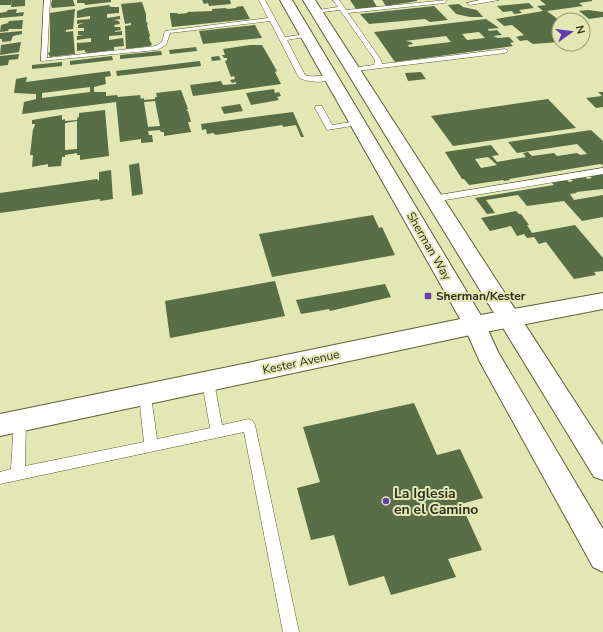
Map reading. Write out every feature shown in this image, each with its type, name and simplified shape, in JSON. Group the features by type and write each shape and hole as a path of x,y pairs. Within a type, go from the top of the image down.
{"main road":[{"name":"Sherman Way","path":"286,0 475,326 488,355 603,557"},
{"path":"312,5 351,70 603,468"},
{"name":"Kester Avenue","path":"10,422 145,396 475,326 603,301"}],"lane":[{"path":"47,0 43,60 157,48 162,46 167,40 167,32 171,30 272,19"},
{"path":"262,0 302,76 308,79 330,78"},
{"path":"336,0 378,60 378,67"},
{"path":"377,0 382,8"},
{"path":"312,5 343,10 382,8 445,1 444,0"},
{"path":"470,3 496,0"},
{"path":"282,39 307,36"},
{"path":"351,70 505,50"},
{"path":"319,108 330,128 358,123"},
{"path":"433,199 603,171"},
{"path":"208,382 216,432"},
{"path":"145,396 151,446"},
{"path":"10,422 18,474"},
{"path":"0,478 249,425 292,632"}],"building":[{"path":"0,0 12,0 11,5 0,5"},
{"path":"12,0 25,0 25,6 11,7"},
{"path":"52,0 73,0 75,6 52,8"},
{"path":"77,0 111,0 111,2 85,5 84,3 77,3"},
{"path":"202,0 230,0 231,4 209,6 208,3 204,4"},
{"path":"350,0 373,0 377,7 356,9"},
{"path":"382,0 417,0 417,1 386,6"},
{"path":"540,0 592,0 579,3 583,6 547,11 551,14 551,43 533,44 527,40 520,41 516,37 524,35 512,25 504,26 496,19 543,11 537,6 546,5"},
{"path":"142,2 148,24 149,37 152,44 150,46 126,49 125,26 131,25 131,23 125,24 121,4"},
{"path":"529,3 534,8 519,10 522,13 514,14 512,11 503,12 497,6"},
{"path":"459,4 463,7 477,10 483,17 470,17 456,14 448,5"},
{"path":"109,5 111,7 119,7 119,13 107,14 107,18 120,16 120,19 114,20 119,21 120,24 114,25 115,27 120,27 121,30 115,32 122,31 122,35 109,36 109,40 123,38 124,46 114,47 114,50 88,53 85,52 85,50 77,51 77,43 91,42 91,38 77,40 77,36 84,35 78,35 78,31 84,31 84,28 78,28 78,25 84,23 77,24 77,20 90,19 90,16 77,18 77,11 86,8"},
{"path":"243,6 250,19 172,27 170,13 178,14 188,13 187,12 212,11 212,9 227,9"},
{"path":"434,6 448,20 430,22 425,19 369,24 360,14"},
{"path":"17,9 16,13 24,12 23,16 0,18 0,13"},
{"path":"75,9 73,29 66,30 66,32 73,31 75,54 50,57 48,53 50,52 50,13"},
{"path":"588,10 603,12 603,17 591,19 591,12 579,11"},
{"path":"486,19 499,28 488,29 489,31 497,30 502,35 493,36 498,38 509,37 514,42 510,43 513,46 395,62 374,32","holes":["479,32 485,38 467,40 462,34","446,36 451,42 409,47 408,45 413,44 405,41"]},
{"path":"23,20 22,29 9,29 8,31 0,32 1,25 8,23 9,21"},
{"path":"255,25 262,38 203,44 199,31"},
{"path":"22,31 22,34 13,36 11,41 2,42 2,39 0,39 0,33"},
{"path":"21,42 19,52 0,55 1,45"},
{"path":"250,45 262,45 277,71 275,72 281,84 193,96 190,85 221,81 223,85 236,84 236,82 232,83 230,80 235,79 234,76 231,77 225,61 227,58 224,58 222,55 225,55 223,49"},
{"path":"196,47 197,51 170,54 169,50"},
{"path":"161,51 162,55 120,59 120,55"},
{"path":"19,54 18,59 9,60 8,65 0,66 0,56"},
{"path":"112,56 113,60 70,65 70,61"},
{"path":"219,56 221,60 212,61 211,57"},
{"path":"200,61 201,66 117,76 116,71"},
{"path":"62,62 62,66 32,69 32,65"},
{"path":"110,71 111,76 105,77 106,84 94,87 94,92 106,92 106,96 117,95 118,97 140,95 141,99 144,98 144,100 155,99 155,97 157,97 156,93 181,90 188,109 186,111 188,111 191,122 188,122 191,132 164,136 164,132 161,132 160,130 148,131 149,135 152,135 153,142 141,143 141,139 120,142 116,102 22,114 24,102 36,99 36,94 14,93 16,79 27,77 26,82","holes":["90,87 90,92 42,98 42,93","155,101 160,126 148,127 144,102"]},
{"path":"421,72 426,79 408,81 405,73"},
{"path":"274,89 275,93 279,92 281,96 277,97 279,100 251,105 246,93"},
{"path":"598,92 603,92 603,107 596,108 586,98 602,96"},
{"path":"548,99 576,128 453,146 431,116"},
{"path":"240,104 243,111 224,114 221,107"},
{"path":"105,110 109,156 80,160 80,155 77,155 77,153 62,157 61,166 48,167 48,164 32,167 33,155 30,155 35,124 32,124 32,120 62,115 62,120 65,119 65,121 77,120 79,113","holes":["77,121 77,149 65,150 65,123"]},
{"path":"293,112 304,137 301,137 296,125 283,127 282,125 216,135 213,133 207,134 206,129 202,130 201,124"},
{"path":"591,130 603,141 603,165 600,164 504,181 469,185 464,179 462,179 445,152 491,145 499,155 492,156 497,162 526,157 523,153 528,152 532,156 554,153 557,156 577,153 580,155 587,154 577,144 517,153 508,142","holes":["488,157 497,165 481,168 475,159"]},
{"path":"139,163 143,194 132,196 129,165"},
{"path":"111,170 113,199 100,201 100,199 0,213 0,193 97,179 99,181 99,172"},
{"path":"603,174 603,189 570,194 574,200 603,195 603,217 582,221 564,201 527,206 518,195 486,200 495,213 487,214 475,198 554,185 550,181 566,179 569,182 573,181 570,178 584,175 587,179 592,178 588,175"},
{"path":"516,211 521,214 529,225 527,225 532,233 575,225 603,258 603,271 594,272 596,275 574,279 546,242 539,244 534,237 527,238 524,234 517,236 511,226 490,231 481,218"},
{"path":"373,215 379,228 382,227 395,255 272,277 259,234"},
{"path":"275,281 285,316 170,338 165,301"},
{"path":"385,284 391,297 330,311 329,309 301,314 296,300"},
{"name":"La Iglesia en el Camino","path":"414,403 437,455 460,449 483,498 461,504 482,550 448,559 456,577 391,595 384,576 349,586 334,535 311,540 297,488 320,482 303,427"}],"place":[{"name":"Sherman/Kester","path":"428,296"},
{"name":"La Iglesia en el Camino","path":"386,501"}]}
